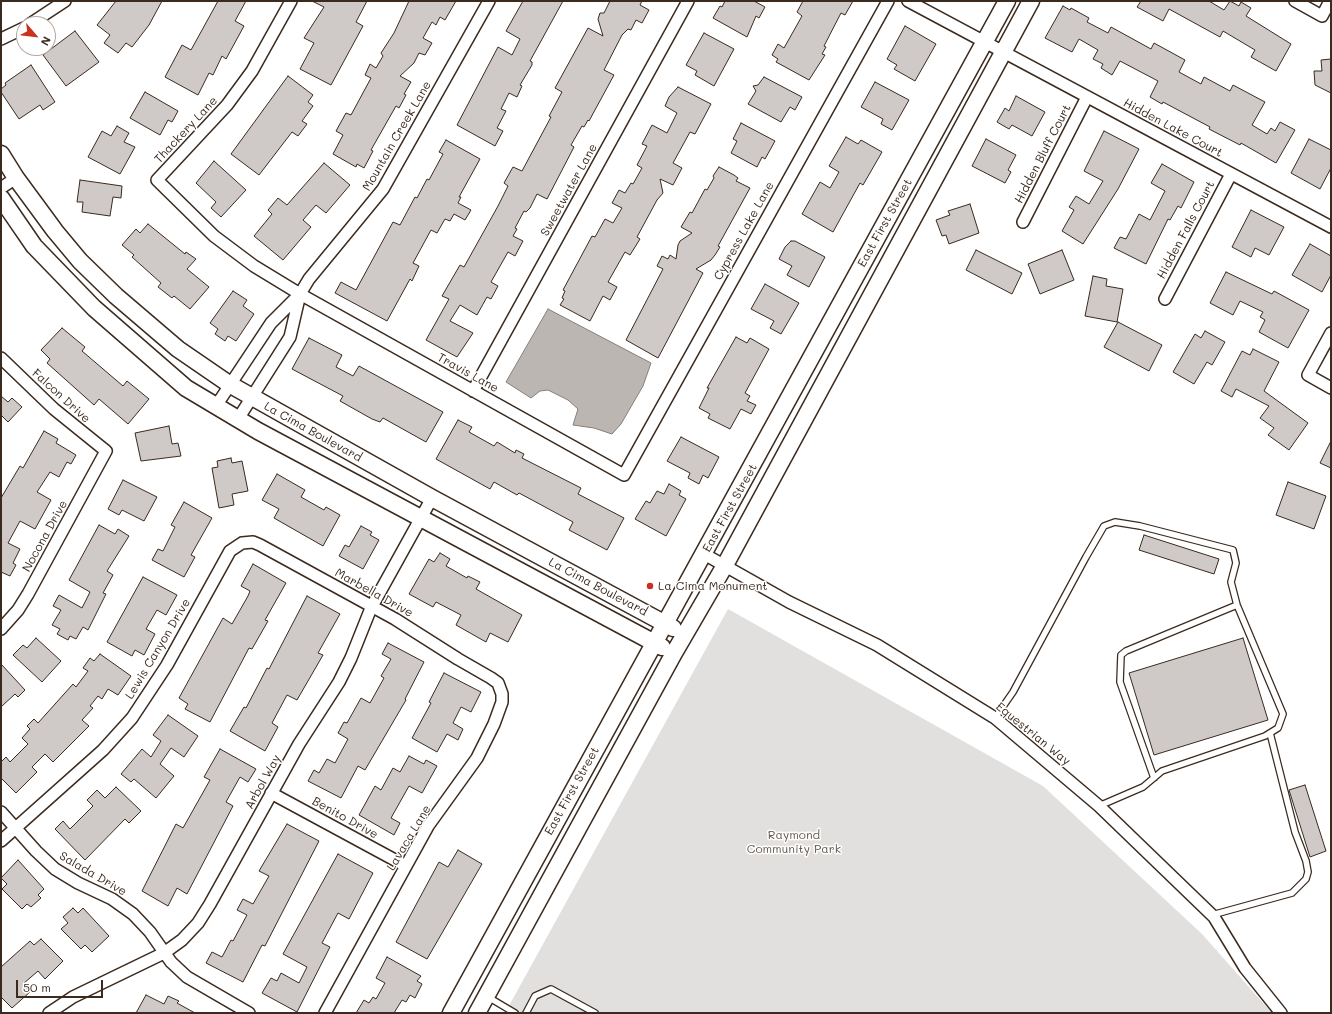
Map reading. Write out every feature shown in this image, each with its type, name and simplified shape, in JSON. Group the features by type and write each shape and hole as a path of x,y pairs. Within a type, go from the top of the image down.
{"main road":[{"name":"East First Street","path":"451,1013 1007,1"},
{"name":"East First Street","path":"477,1013 674,653 724,566 1031,1"},
{"name":"La Cima Boulevard","path":"1,154 16,178 55,231 80,261 106,286 178,349 229,384 251,397 432,498 685,635"},
{"name":"La Cima Boulevard","path":"1,198 34,246 94,308 186,388 238,419 674,653"}],"street":[{"path":"42,16 65,1"},
{"name":"Thackery Lane","path":"291,1 252,71 231,100 192,144 157,180 214,236 254,266 300,294"},
{"name":"Mountain Creek Lane","path":"216,406 229,384 271,323 300,294 310,279 383,189 489,1"},
{"name":"Sweetwater Lane","path":"474,391 688,1"},
{"name":"Cypress Lake Lane","path":"624,475 888,1"},
{"name":"Hidden Lake Court","path":"908,1 984,43 1331,227"},
{"path":"1295,1 1322,16 1330,1"},
{"path":"1,39 16,32"},
{"name":"Hidden Bluff Court","path":"1023,222 1087,97"},
{"name":"Hidden Falls Court","path":"1165,299 1231,174"},
{"path":"1,188 16,178"},
{"name":"Mountain Creek Lane","path":"238,419 290,337 300,294"},
{"name":"Travis Lane","path":"300,294 624,475"},
{"path":"1331,333 1308,375 1331,388"},
{"name":"Falcon Drive","path":"1,358 54,409 106,451"},
{"name":"Nocona Drive","path":"1,629 18,610 28,594 106,451"},
{"name":"Arbol Way","path":"49,1013 73,997 164,953 190,932 204,914 299,744 346,670 372,606 432,498"},
{"name":"Marbella Drive","path":"239,544 246,542 257,543 372,606 492,678"},
{"name":"Lewis Canyon Drive","path":"1,841 103,750 132,718 167,665 228,554 239,544"},
{"name":"Equestrian Way","path":"704,554 789,602 876,645 995,718 1099,806 1212,915 1245,968 1281,1013"},
{"name":"Lavaca Lane","path":"325,1013 428,826 467,774 494,724 503,698 500,686 492,678"},
{"name":"Benito Drive","path":"271,793 406,866"},
{"name":"Salada Drive","path":"1,812 55,869 78,883 112,899 133,914 150,932 164,953 179,969 196,983 249,1013"}],"lane":[{"path":"995,718 1013,692 1104,526 1115,522 1140,526 1233,550 1236,563 1231,582 1237,605 1282,714 1278,728 1265,736 1162,771 1143,787 1099,806"},
{"path":"1154,778 1120,682 1121,655 1126,651 1237,605"},
{"path":"1212,915 1292,893 1306,880 1308,872 1306,861 1295,832 1270,733"},
{"path":"526,1013 535,996 551,989 595,1013"},
{"path":"486,996 515,1013"}],"green space":[{"name":"Raymond Community Park","path":"728,609 1043,786 1202,934 1272,1013 505,1013"}],"shaded area":[{"path":"548,309 651,363 643,386 621,424 612,434 594,428 573,425 578,409 568,400 548,390 540,391 531,398 506,382"}],"building":[{"path":"116,1 162,1 149,25 132,47 126,43 118,53 104,43 110,35 97,25"},
{"path":"218,1 246,1 235,21 244,26 226,59 222,56 213,75 209,73 198,95 165,77 182,45 191,50"},
{"path":"312,1 367,1 356,22 363,26 331,85 300,69 314,43 304,38 324,7"},
{"path":"409,1 456,1 445,20 440,17 436,25 432,22 423,38 432,43 425,55 419,53 414,63 400,76 411,82 404,94 406,95 399,108 396,106 371,150 373,151 364,168 357,164 356,167 333,154 343,135 336,131 346,113 351,115 371,78 365,75 370,64 376,68 383,56 381,53 394,33"},
{"path":"523,1 563,1 530,61 532,62 532,65 520,85 522,86 517,97 509,93 501,109 506,111 497,128 503,131 495,146 457,125 498,47 512,55 520,39 506,31"},
{"path":"610,1 642,1 640,5 649,10 642,23 636,20 631,30 628,29 622,35 604,70 614,75 589,121 588,120 584,127 582,126 571,145 574,147 547,199 537,194 530,208 526,212 524,211 515,228 517,229 513,236 523,241 515,256 508,252 491,282 498,286 491,299 487,297 477,315 460,305 450,321 473,333 457,357 426,340 449,299 442,296 460,265 464,267 498,206 508,186 504,183 513,167 522,171 551,117 549,116 562,92 555,88 588,28 603,36 598,19 600,13 604,13"},
{"path":"725,1 754,1 765,7 759,18 756,16 747,37 713,18 720,6 722,7"},
{"path":"803,1 853,1 845,15 841,13 824,46 826,47 822,54 825,55 809,80 776,62 778,59 772,55 778,44 784,48 802,16 797,12"},
{"path":"1141,1 1209,1 1224,10 1230,1 1239,6 1241,2 1251,8 1246,16 1291,44 1276,71 1251,57 1255,50 1223,31 1220,37 1169,9 1163,21 1137,7"},
{"path":"1063,6 1070,10 1071,8 1089,18 1087,22 1108,33 1111,27 1151,49 1154,43 1185,60 1179,72 1201,84 1204,77 1230,91 1233,85 1265,102 1252,125 1267,134 1271,128 1275,131 1280,122 1295,130 1276,163 1241,143 1240,145 1209,129 1210,127 1163,102 1162,104 1150,97 1158,81 1120,61 1112,75 1101,68 1103,64 1093,59 1098,50 1079,39 1072,52 1045,38"},
{"path":"905,26 936,44 915,81 894,69 897,65 887,59"},
{"path":"75,31 99,62 66,86 44,56 56,56 56,45"},
{"path":"704,33 734,49 714,86 695,75 697,71 686,65"},
{"path":"1331,59 1331,93 1315,85 1314,71 1322,71 1321,60"},
{"path":"31,65 55,102 43,110 40,105 19,119 1,92 1,89 6,85 5,83"},
{"path":"288,76 313,95 308,102 313,106 302,121 307,124 298,136 292,132 259,175 231,154"},
{"path":"764,77 802,97 795,110 790,107 781,122 748,104 756,91 753,86 758,85"},
{"path":"875,82 909,100 892,130 881,124 883,119 861,107"},
{"path":"678,87 711,104 695,134 690,132 673,163 682,168 673,185 660,179 663,193 657,200 637,237 640,239 630,255 625,252 608,282 617,287 610,300 603,296 590,321 560,305 564,299 562,298 565,291 563,290 592,236 595,237 605,219 613,223 622,208 612,203 619,190 625,193 631,183 633,184 642,168 637,165 647,146 642,144 652,125 667,133 677,113 665,106 669,97"},
{"path":"145,92 178,111 172,122 168,120 160,135 130,118"},
{"path":"1016,96 1045,112 1032,136 1012,125 1009,129 997,122 1005,108 1009,111"},
{"path":"741,123 775,141 765,159 762,157 757,167 731,153 737,141 733,139"},
{"path":"117,126 129,133 124,142 135,147 120,174 88,157 102,131 111,136"},
{"path":"1104,131 1139,149 1118,189 1083,244 1062,231 1074,210 1069,207 1076,196 1089,204 1103,181 1084,171"},
{"path":"846,137 858,144 861,140 882,152 863,185 860,183 833,232 802,214 820,182 830,188 839,172 829,166"},
{"path":"986,139 1016,155 1008,170 1011,172 1005,183 972,166"},
{"path":"1309,139 1331,150 1331,168 1320,189 1291,173"},
{"path":"446,140 480,159 459,197 461,197 458,203 471,210 465,220 454,214 450,221 445,219 437,233 431,230 413,263 419,266 412,281 410,279 387,321 335,293 341,282 356,290 393,222 400,225 415,197 417,198 427,179 429,180 443,154 439,152"},
{"path":"214,161 246,190 221,217 211,208 216,202 196,183"},
{"path":"324,163 350,185 326,213 316,205 303,220 311,227 283,260 254,236 272,214 268,210 278,198 287,205"},
{"path":"1162,164 1194,182 1181,208 1178,206 1170,220 1168,219 1146,264 1114,248 1120,237 1126,239 1139,214 1150,220 1165,191 1151,183"},
{"path":"719,167 738,178 736,181 750,188 718,246 720,247 715,255 711,260 696,269 703,273 658,358 626,340 663,269 657,266 662,256 668,259 670,255 676,259 680,241 692,233 681,227 690,212 692,213 705,189 707,190"},
{"path":"80,180 122,186 121,198 113,197 110,216 82,212 83,202 77,202"},
{"path":"970,204 979,233 949,244 946,235 942,236 936,220 950,215 948,211"},
{"path":"1251,210 1284,227 1269,255 1255,248 1251,257 1232,247"},
{"path":"148,224 185,254 186,252 196,259 187,269 209,287 190,309 174,296 172,298 158,287 161,283 132,257 134,255 122,245 136,229 140,233"},
{"path":"791,241 795,241 825,257 809,287 787,275 792,266 779,259 785,247"},
{"path":"1310,244 1331,256 1331,275 1322,292 1292,275"},
{"path":"976,250 1022,273 1012,294 966,270"},
{"path":"1062,250 1074,280 1040,294 1028,264"},
{"path":"1226,272 1272,294 1274,291 1309,310 1288,348 1259,332 1265,320 1260,317 1263,312 1240,301 1233,315 1210,303"},
{"path":"1093,276 1107,279 1106,286 1123,289 1117,322 1085,316"},
{"path":"765,284 799,303 781,334 770,328 774,321 751,309"},
{"path":"233,291 247,300 243,306 254,314 236,341 228,336 225,341 215,334 218,329 210,323"},
{"path":"1118,322 1162,345 1149,371 1104,347"},
{"path":"62,328 85,347 82,351 123,386 127,381 149,399 128,424 99,399 94,405 47,363 50,359 41,350"},
{"path":"1205,331 1225,342 1212,365 1207,362 1194,384 1173,372 1195,334 1201,338"},
{"path":"736,337 747,343 750,338 769,349 745,393 750,396 747,401 756,405 751,414 741,409 730,429 708,418 710,414 699,408 709,388 707,388"},
{"path":"309,338 342,355 336,367 353,376 359,366 443,412 426,442 383,418 380,422 372,419 340,401 343,396 292,369"},
{"path":"1253,349 1279,362 1264,391 1308,423 1289,450 1268,435 1274,428 1260,418 1269,406 1236,389 1232,397 1221,391 1242,351 1250,355"},
{"path":"1,396 8,402 12,398 22,407 8,422 1,415"},
{"path":"458,420 472,427 469,432 494,446 497,442 515,453 516,450 524,454 522,458 581,488 578,494 624,518 607,550 569,530 573,522 519,493 517,495 494,482 490,489 436,459"},
{"path":"169,426 172,444 178,443 181,456 141,461 135,433"},
{"path":"44,431 58,439 56,443 76,455 71,464 67,462 59,477 50,472 37,492 51,500 35,529 20,521 8,543 20,549 13,563 16,565 10,576 1,572 1,498 20,466 23,468"},
{"path":"681,437 719,457 708,478 703,475 699,484 688,478 690,473 667,461"},
{"path":"1331,441 1331,468 1320,463"},
{"path":"231,458 232,463 242,461 248,491 232,494 234,505 219,508 212,468 218,467 217,461"},
{"path":"277,474 305,490 301,497 324,510 326,507 340,515 323,546 274,518 279,509 262,500"},
{"path":"123,480 157,497 144,521 122,510 119,515 108,509"},
{"path":"1288,482 1326,496 1314,529 1276,515"},
{"path":"669,484 681,491 679,495 686,499 666,536 635,519 646,501 650,503 657,491 664,494"},
{"path":"184,502 212,518 191,555 195,557 184,577 152,560 158,549 163,551 175,527 171,525"},
{"path":"99,525 115,534 118,529 129,536 107,571 113,575 103,593 106,594 88,630 83,627 76,639 70,636 68,640 57,634 60,629 52,625 61,610 53,606 59,595 82,608 90,592 69,580"},
{"path":"361,526 372,532 370,535 379,540 363,569 339,556 345,545 349,547"},
{"path":"1144,535 1219,559 1214,574 1139,550"},
{"path":"440,553 450,559 446,566 467,578 468,576 480,582 476,589 522,615 508,642 490,633 486,642 456,625 461,615 436,602 433,607 409,594 429,559 434,562"},
{"path":"253,564 286,583 265,620 268,621 252,649 249,648 210,722 185,709 188,704 179,698 223,618 232,624 248,596 250,591 241,586"},
{"path":"143,577 177,595 166,615 157,610 146,629 155,634 144,655 135,650 132,656 107,642"},
{"path":"307,596 340,614 318,653 323,655 297,700 287,695 272,723 278,727 265,751 230,731 244,707 246,708 267,668 269,669"},
{"path":"36,638 61,661 42,682 13,655 23,645 27,648"},
{"path":"1243,638 1268,720 1154,755 1129,673"},
{"path":"388,643 424,662 405,699 406,700 365,770 358,766 341,798 308,781 314,770 319,773 327,759 335,763 348,739 338,733 344,722 347,723 361,698 370,703 384,678 381,676 391,659 382,654"},
{"path":"100,654 131,676 118,695 108,689 102,699 98,696 90,706 93,708 82,720 89,726 53,762 45,754 32,767 37,772 16,793 1,778 1,762 6,757 10,762 28,744 22,738 30,729 27,726 34,719 38,723 73,684 76,687 88,671 83,668 90,658 94,661"},
{"path":"1,664 25,690 18,697 15,694 1,707"},
{"path":"444,673 481,692 471,712 461,707 453,723 463,729 458,740 447,734 437,752 412,738 431,703 429,702"},
{"path":"168,715 198,736 184,757 171,748 160,764 174,776 156,798 134,779 131,782 121,774 142,749 151,757 161,741 153,735"},
{"path":"220,749 256,769 248,782 240,777 226,802 233,806 187,894 177,888 168,906 142,891 176,824 183,828 210,780 204,777"},
{"path":"409,756 424,764 426,760 437,766 422,793 409,786 391,818 400,823 394,835 359,815 375,786 381,790 393,768 400,772"},
{"path":"1305,785 1326,851 1310,857 1289,790"},
{"path":"116,787 141,811 129,823 125,819 85,860 55,829 63,821 70,829 93,806 87,800 97,790 105,798"},
{"path":"287,824 319,841 265,946 262,945 243,982 206,963 212,952 222,957 231,940 233,941 247,915 237,910 243,899 253,904 269,876 259,871"},
{"path":"458,850 482,864 427,959 396,942 439,862 448,867"},
{"path":"338,854 373,873 349,919 338,913 322,943 330,947 297,1012 262,993 271,978 277,981 281,973 299,983 307,967 283,954"},
{"path":"18,860 44,889 38,895 41,898 31,907 27,904 22,909 2,889 7,884 1,878"},
{"path":"73,908 78,913 83,908 109,936 92,952 85,945 81,949 61,929 68,923 63,917"},
{"path":"41,939 63,961 45,979 38,971 23,984 30,992 12,1008 1,997 1,967 30,941 34,945"},
{"path":"387,957 421,976 417,981 422,984 415,998 410,995 406,1002 402,1000 394,1013 356,1013 364,1000 369,1003 373,997 376,999 385,983 376,978"},
{"path":"146,995 164,1004 168,996 179,1001 177,1003 195,1013 136,1013"}],"place":[{"name":"La Cima Monument","path":"650,586"}]}
